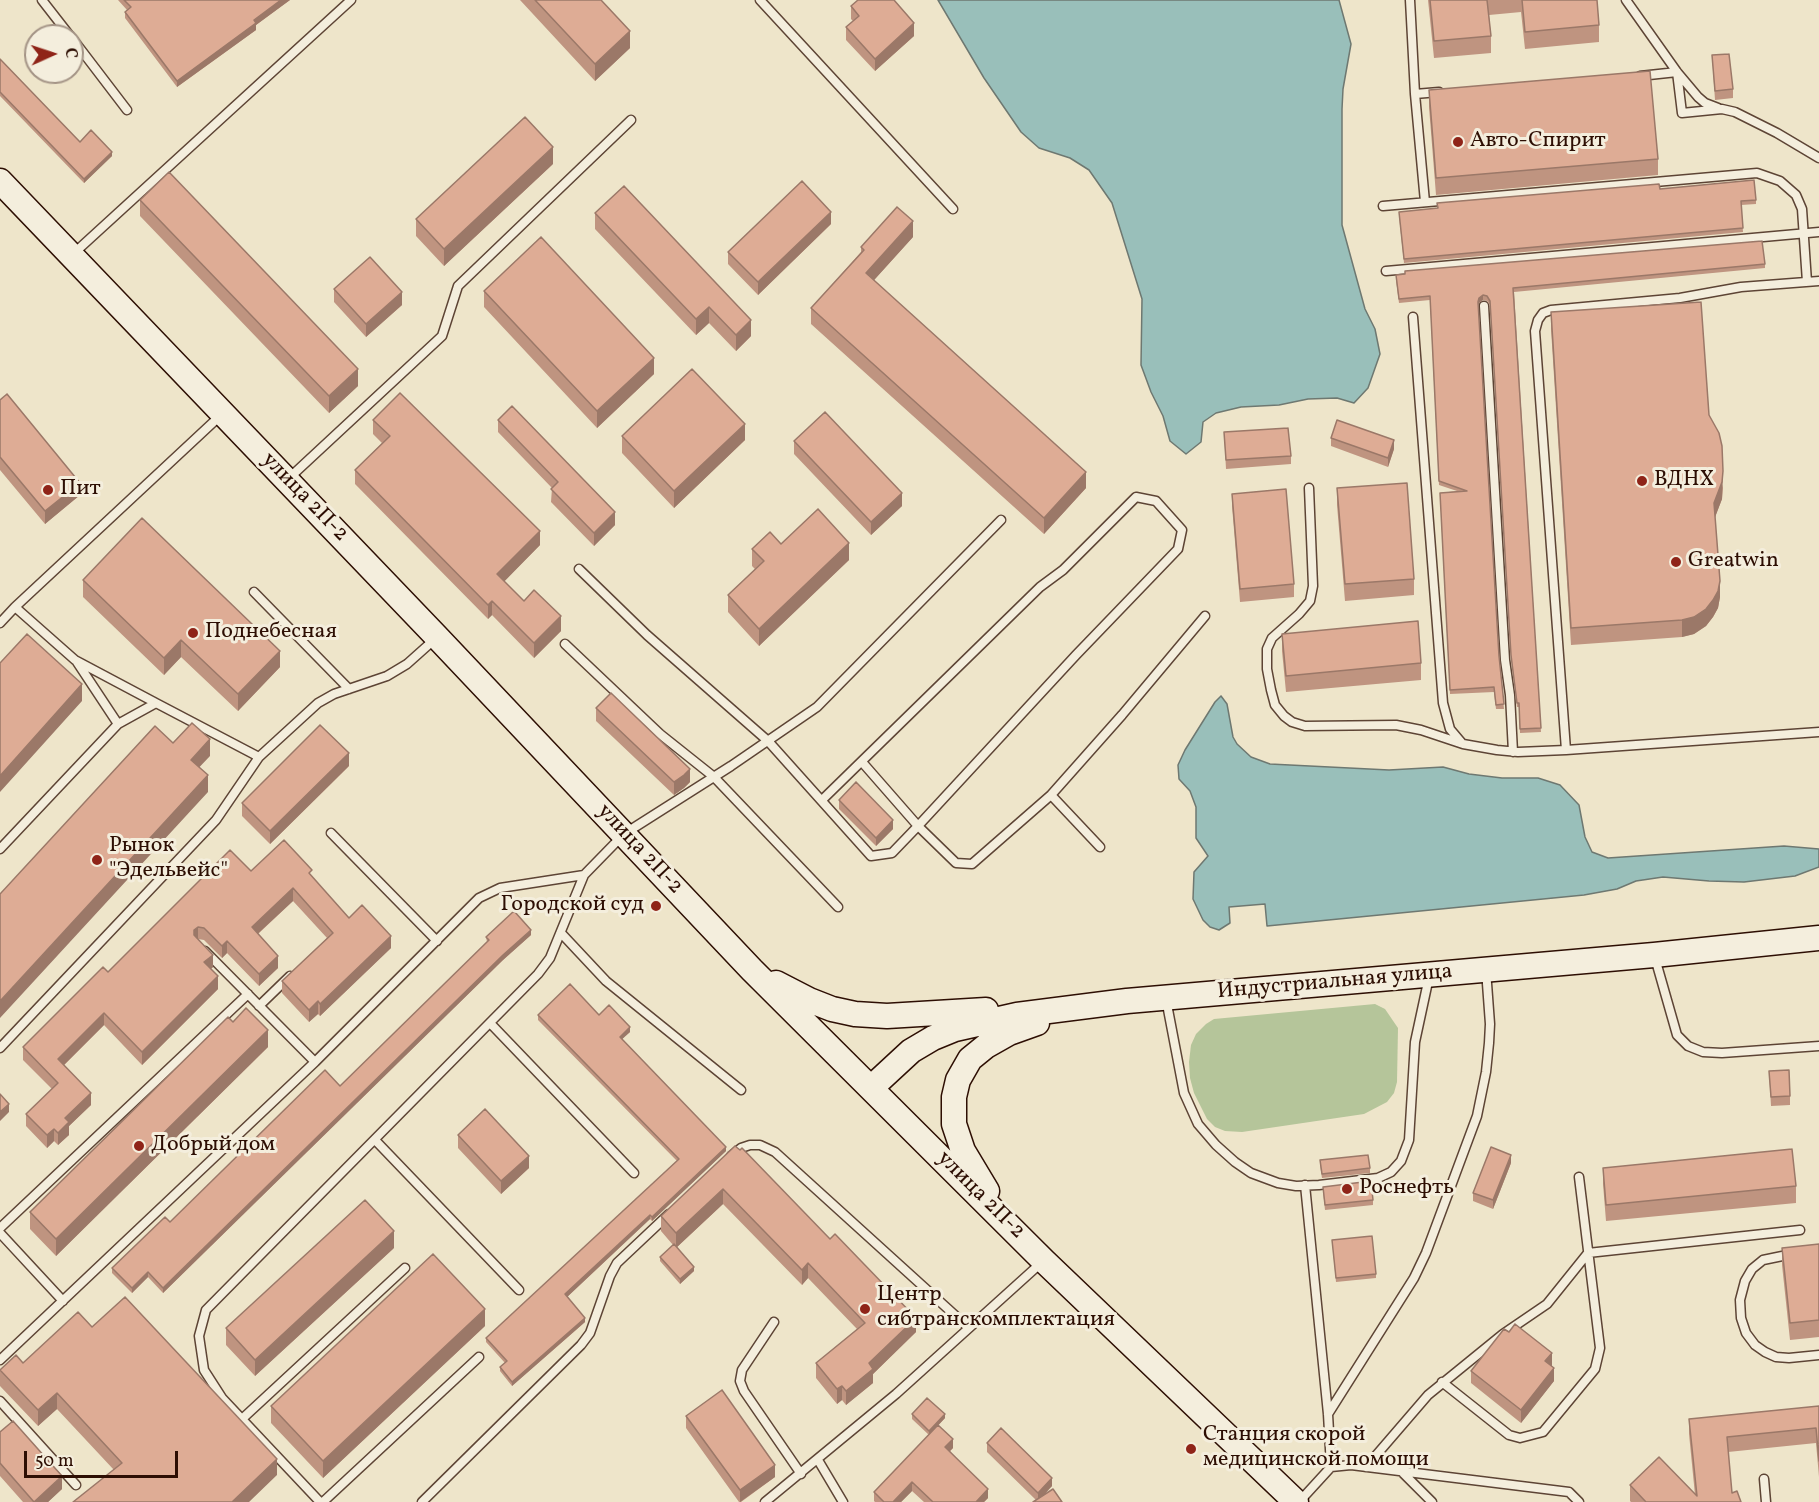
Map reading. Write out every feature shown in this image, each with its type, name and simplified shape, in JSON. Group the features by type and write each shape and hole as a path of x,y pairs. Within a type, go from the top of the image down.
{"main road":[{"name":"улица 2П-2","path":"0,181 223,412 752,970 1044,1261 1297,1502"},
{"name":"Индустриальная улица","path":"871,1088 910,1052 933,1038 955,1029 1017,1015 1126,1001 1654,955 1819,938"},
{"path":"752,970 809,1000 832,1009 855,1014 887,1016 1126,1001"},
{"path":"1003,1220 963,1151 954,1124 954,1098 958,1080 970,1059 986,1046 1009,1033 1031,1025 1126,1001"}],"lane":[{"path":"42,0 61,24"},
{"path":"72,255 351,0"},
{"path":"759,0 953,209"},
{"path":"1410,0 1415,94 1425,202"},
{"path":"1626,0 1677,72 1705,103 1735,112 1819,158"},
{"path":"84,54 127,110"},
{"path":"1630,76 1677,72"},
{"path":"1677,72 1682,113 1722,109"},
{"path":"1415,94 1451,91"},
{"path":"287,480 442,336 458,286 631,120"},
{"path":"1383,206 1758,173 1780,181 1796,195 1802,209 1807,282"},
{"path":"1386,271 1819,232"},
{"path":"1566,750 1535,331 1538,320 1543,313 1551,310 1680,298 1742,287 1819,281"},
{"path":"1484,306 1505,660 1510,695 1513,752"},
{"path":"1413,317 1443,703 1450,729 1463,744"},
{"path":"0,623 223,412"},
{"path":"1309,488 1313,586 1310,601 1272,638 1267,649 1267,669 1275,705 1292,722 1305,726 1396,725 1421,730 1463,744 1513,752 1819,732"},
{"path":"579,569 647,635 768,741 871,856 892,853 918,826 1068,663 1178,549 1182,530 1156,501 1136,497 1063,570 1040,587 822,800"},
{"path":"479,1357 321,1502 222,1398 204,1370 200,1336 206,1310 538,974 550,958 584,875 624,834 714,777 817,707 1001,520"},
{"path":"254,592 349,689"},
{"path":"15,607 75,660 259,757"},
{"path":"862,762 918,826 956,863 972,864 1051,795 1205,616"},
{"path":"0,1048 216,820 259,757 318,703 333,694 387,676 407,664 437,637"},
{"path":"565,644 660,734 714,777 838,907"},
{"path":"75,660 118,724"},
{"path":"0,849 118,724 156,703"},
{"path":"1051,795 1100,847"},
{"path":"332,833 437,940"},
{"path":"0,1360 315,1062 479,898 500,888 584,875"},
{"path":"561,933 606,981 741,1090"},
{"path":"200,945 315,1062"},
{"path":"1654,955 1677,1035 1688,1046 1703,1052 1722,1053 1819,1046"},
{"path":"259,1006 297,968"},
{"path":"1328,1414 1414,1278 1426,1253 1477,1116 1489,1043 1486,970"},
{"path":"1166,999 1184,1093 1198,1124 1234,1162 1251,1173 1278,1183 1305,1185 1378,1178 1391,1172 1401,1161 1409,1140 1415,1042 1429,975"},
{"path":"0,1228 248,994"},
{"path":"490,1023 634,1173"},
{"path":"375,1140 519,1290"},
{"path":"723,1163 741,1148 750,1145 760,1145 775,1152 969,1328"},
{"path":"1442,1382 1509,1436 1520,1438 1543,1432 1595,1369 1599,1360 1600,1348 1579,1177"},
{"path":"1305,1185 1328,1414 1331,1467"},
{"path":"422,1502 581,1345 590,1334 610,1276 618,1263 674,1209"},
{"path":"1366,1467 1428,1395 1503,1334 1547,1304 1588,1253 1800,1230"},
{"path":"0,1233 63,1301"},
{"path":"1798,1253 1763,1260 1752,1269 1745,1281 1740,1300 1741,1318 1746,1333 1755,1345 1765,1352 1776,1357 1789,1358 1819,1354"},
{"path":"765,1502 896,1394 1044,1261"},
{"path":"242,1419 405,1268"},
{"path":"774,1322 742,1370 740,1381 744,1391 801,1474"},
{"path":"0,1401 76,1485"},
{"path":"818,1460 843,1502"},
{"path":"1297,1502 1331,1467 1351,1465 1569,1492 1579,1502"},
{"path":"1403,1472 1432,1502"},
{"path":"1764,1479 1766,1502"}],"green space":[{"path":"1375,1004 1385,1009 1398,1028 1397,1082 1394,1093 1387,1102 1364,1114 1242,1132 1225,1131 1215,1127 1207,1119 1194,1093 1189,1062 1191,1045 1196,1034 1206,1024 1214,1019"}],"water":[{"path":"938,0 1339,0 1351,44 1342,109 1342,225 1365,309 1375,329 1380,354 1368,388 1354,403 1337,398 1308,399 1279,405 1241,407 1216,413 1203,422 1201,442 1186,454 1170,441 1163,416 1141,365 1142,299 1112,203 1089,170 1070,158 1039,148 1021,132 984,78"},
{"path":"1221,696 1227,704 1233,737 1237,744 1251,757 1270,764 1389,770 1443,767 1469,774 1502,778 1538,778 1560,785 1579,805 1585,837 1592,852 1608,858 1784,846 1819,849 1819,867 1795,876 1744,882 1663,877 1636,881 1617,889 1584,895 1267,926 1265,904 1229,907 1230,923 1219,930 1210,927 1203,920 1193,899 1194,872 1208,856 1196,838 1196,807 1190,791 1179,779 1178,765 1185,750"}],"building":[{"path":"124,0 281,0 254,20 256,23 177,81 125,12 131,7"},
{"path":"535,0 601,0 630,31 595,64"},
{"path":"858,0 894,0 914,23 875,59 846,27 859,16 851,6"},
{"path":"1430,0 1487,0 1491,36 1434,41"},
{"path":"1522,0 1597,0 1599,25 1525,32"},
{"path":"1729,54 1733,89 1715,91 1712,55"},
{"path":"0,59 80,142 91,130 112,152 84,179 0,92"},
{"path":"1650,71 1658,159 1436,178 1429,90"},
{"path":"525,117 553,147 444,249 416,219"},
{"path":"169,172 358,369 329,396 140,200"},
{"path":"1754,180 1756,200 1741,201 1743,228 1404,259 1399,212 1438,208 1437,203 1659,184 1660,189"},
{"path":"802,181 831,212 758,282 728,252"},
{"path":"624,186 751,320 736,335 709,307 696,319 595,213"},
{"path":"897,207 913,221 866,273 1086,472 1044,518 811,308 864,250 861,247"},
{"path":"541,237 654,358 597,411 484,291"},
{"path":"1762,241 1765,264 1513,288 1541,728 1520,729 1519,703 1517,703 1511,655 1490,301 1487,296 1483,295 1479,298 1499,656 1504,704 1496,705 1494,687 1450,690 1440,493 1467,491 1439,481 1430,296 1399,299 1396,275 1405,274 1405,271"},
{"path":"370,257 402,292 366,324 334,289"},
{"name":"ВДНХ","path":"1701,302 1709,415 1719,433 1722,446 1722,482 1714,503 1720,581 1718,591 1706,609 1694,617 1682,620 1571,628 1551,312"},
{"path":"692,369 745,424 674,491 622,436"},
{"path":"400,393 540,531 497,574 524,601 534,590 561,616 534,643 492,601 488,605 355,470 390,436 373,420"},
{"path":"7,394 80,483 45,511 0,457 0,400"},
{"path":"512,406 615,512 594,533 551,489 558,482 498,420"},
{"path":"825,412 902,493 871,522 794,441"},
{"path":"1337,420 1394,440 1388,458 1331,438"},
{"path":"1288,428 1291,456 1226,460 1224,432"},
{"path":"1407,483 1414,579 1345,584 1337,488"},
{"path":"1286,489 1294,584 1240,589 1232,494"},
{"path":"818,509 849,543 759,629 728,595 764,561 752,549 770,532 781,544"},
{"path":"142,518 280,651 238,694 181,640 164,658 83,580"},
{"path":"1418,621 1421,663 1286,676 1282,634"},
{"path":"27,634 82,684 0,776 0,663"},
{"path":"611,693 690,769 684,775 674,782 596,708"},
{"path":"192,723 210,739 191,760 208,775 0,1001 0,894 155,726 173,743"},
{"path":"320,725 349,753 270,831 242,803"},
{"path":"856,782 893,820 876,838 839,800"},
{"path":"284,840 312,870 309,873 349,918 362,905 391,936 320,1004 318,1001 309,1010 282,981 333,933 293,888 252,927 278,956 259,974 227,941 222,946 204,928 198,927 194,930 194,935 213,955 204,962 218,976 142,1052 104,1013 58,1059 91,1093 65,1118 69,1122 58,1133 54,1129 47,1135 26,1114 58,1083 23,1047 103,967 108,972 230,850 251,871"},
{"path":"514,911 531,930 163,1288 148,1272 132,1288 112,1268 165,1217 170,1222 325,1070 340,1086 489,940 486,937"},
{"path":"570,984 599,1015 609,1005 630,1027 620,1037 726,1147 565,1294 585,1318 512,1382 500,1367 507,1361 486,1338 679,1159 538,1015"},
{"path":"246,1008 268,1030 56,1239 30,1212 228,1017 233,1022"},
{"path":"1789,1070 1790,1096 1771,1097 1769,1071"},
{"path":"0,1094 9,1104 0,1112"},
{"path":"485,1109 529,1156 501,1181 458,1135"},
{"path":"735,1146 740,1150 742,1148 830,1239 835,1234 916,1318 869,1363 873,1369 846,1391 842,1386 837,1389 816,1363 865,1323 808,1263 802,1270 723,1189 676,1233 661,1216"},
{"path":"1491,1147 1511,1155 1493,1200 1473,1193"},
{"path":"1792,1149 1796,1186 1606,1205 1603,1168"},
{"path":"1368,1155 1370,1168 1322,1174 1320,1160"},
{"path":"1371,1181 1373,1200 1325,1205 1323,1187"},
{"path":"365,1200 394,1231 255,1360 226,1328"},
{"path":"1372,1236 1376,1274 1336,1278 1332,1240"},
{"path":"674,1244 694,1267 680,1279 660,1257"},
{"path":"1819,1244 1819,1320 1790,1323 1782,1248"},
{"path":"433,1254 485,1309 323,1461 271,1406"},
{"path":"125,1297 277,1459 232,1502 73,1502 122,1463 57,1393 38,1410 0,1370 16,1355 23,1363 78,1312 92,1327"},
{"path":"1515,1324 1552,1353 1545,1361 1554,1368 1521,1410 1471,1371 1504,1329 1509,1332"},
{"path":"722,1390 775,1465 740,1490 686,1416"},
{"path":"927,1398 945,1414 929,1431 912,1414"},
{"path":"1819,1406 1819,1461 1816,1428 1727,1437 1732,1493 1737,1491 1741,1502 1646,1502 1630,1485 1659,1457 1697,1496 1689,1419"},
{"path":"13,1421 62,1476 34,1502 0,1463 0,1432"},
{"path":"938,1425 953,1439 945,1447 988,1489 976,1502 933,1502 912,1482 893,1502 884,1502 874,1492"},
{"path":"1001,1428 1052,1478 1038,1493 987,1443"},
{"path":"1053,1489 1062,1502 1033,1502"}],"place":[{"name":"Авто-Спирит","path":"1458,142"},
{"name":"ВДНХ","path":"1642,481"},
{"name":"Пит","path":"48,490"},
{"name":"Greatwin","path":"1676,562"},
{"name":"Поднебесная","path":"193,633"},
{"name":"Рынок \"Эдельвейс\"","path":"97,860"},
{"name":"Городской суд","path":"656,906"},
{"name":"Добрый дом","path":"139,1146"},
{"name":"Роснефть","path":"1347,1189"},
{"name":"Центр сибтранскомплектация","path":"865,1309"},
{"name":"Станция скорой медицинской помощи","path":"1191,1449"}]}
